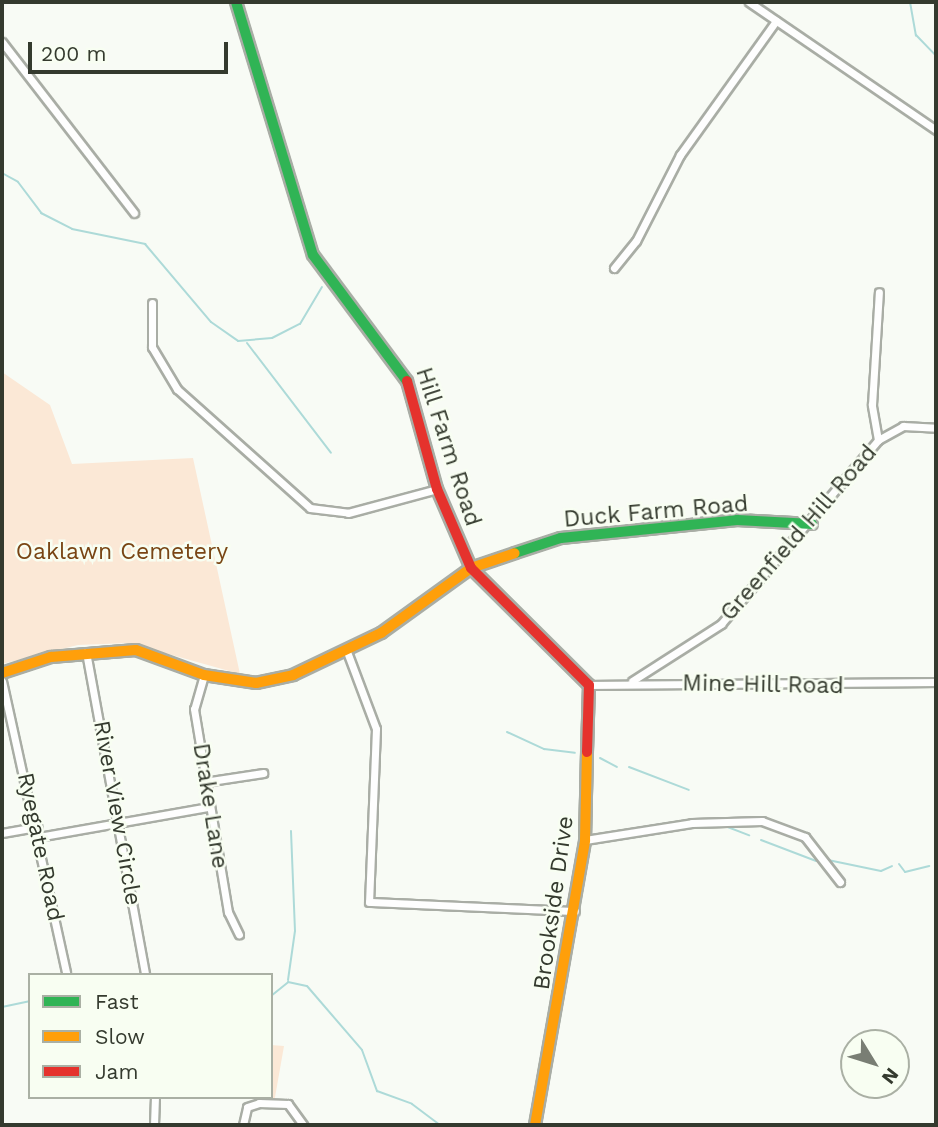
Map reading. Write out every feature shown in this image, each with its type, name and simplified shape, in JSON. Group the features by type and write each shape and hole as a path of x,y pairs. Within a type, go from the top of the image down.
{"main road":[{"name":"Hill Farm Road","path":"236,2 313,255 399,362 415,398 437,489 471,568 589,685"},
{"name":"Duck Farm Road","path":"2,673 86,652 136,650 204,675 256,683 293,675 381,633 471,568 561,538 737,520 812,524"},
{"name":"Brookside Drive","path":"535,1125 575,911 585,840 589,685"}],"street":[{"path":"749,2 936,130"},
{"path":"614,268 636,241 680,155 776,21"},
{"path":"2,42 134,213"},
{"path":"878,440 872,405 879,292"},
{"path":"152,303 152,347 177,389 310,508 348,513 437,489"},
{"name":"Greenfield Hill Road","path":"632,681 721,624 812,524 878,440 902,426 936,428"},
{"path":"346,649 376,729 369,902 575,911"},
{"name":"River View Circle","path":"86,652 120,820 145,973"},
{"name":"Drake Lane","path":"204,675 194,709 208,807 228,912 239,935"},
{"name":"Ryegate Road","path":"2,681 37,827 66,973"},
{"name":"Mine Hill Road","path":"589,685 632,681 788,687 936,682"},
{"path":"204,782 263,773"},
{"path":"38,837 120,820 208,807"},
{"path":"585,840 692,823 762,821 805,837 839,882"},
{"path":"2,834 37,827"},
{"path":"154,1125 155,1099"},
{"path":"243,1125 247,1108 288,1104 303,1125"}],"green space":[{"name":"Oaklawn Cemetery","path":"2,372 50,405 72,464 193,458 240,674 129,643 78,645 2,664"},
{"path":"273,1045 284,1046 274,1103 271,1099"}],"waterway":[{"path":"910,2 916,35 936,56"},
{"path":"2,173 18,182 41,213 72,229 145,244 211,322 238,341 272,338 300,324 322,287"},
{"path":"247,343 331,453"},
{"path":"507,732 544,749 575,753"},
{"path":"600,758 617,767"},
{"path":"629,767 689,790"},
{"path":"725,826 749,835"},
{"path":"288,980 295,931 291,831"},
{"path":"761,840 816,861"},
{"path":"828,860 881,871 892,866"},
{"path":"899,864 905,872 929,866"},
{"path":"273,994 288,982 307,986 362,1050 377,1091 412,1104 440,1125"},
{"path":"2,1007 28,1001"}],"traffic: fast":[{"path":"236,2 313,255 407,381"},
{"path":"515,553 561,538 737,520 812,524"}],"traffic: slow":[{"path":"2,673 51,657 136,650 204,675 256,683 293,675 381,633 471,568 515,553"},
{"path":"535,1125 585,840 587,752"}],"traffic: jam":[{"path":"407,381 437,489 471,568 589,685 587,752"}]}
